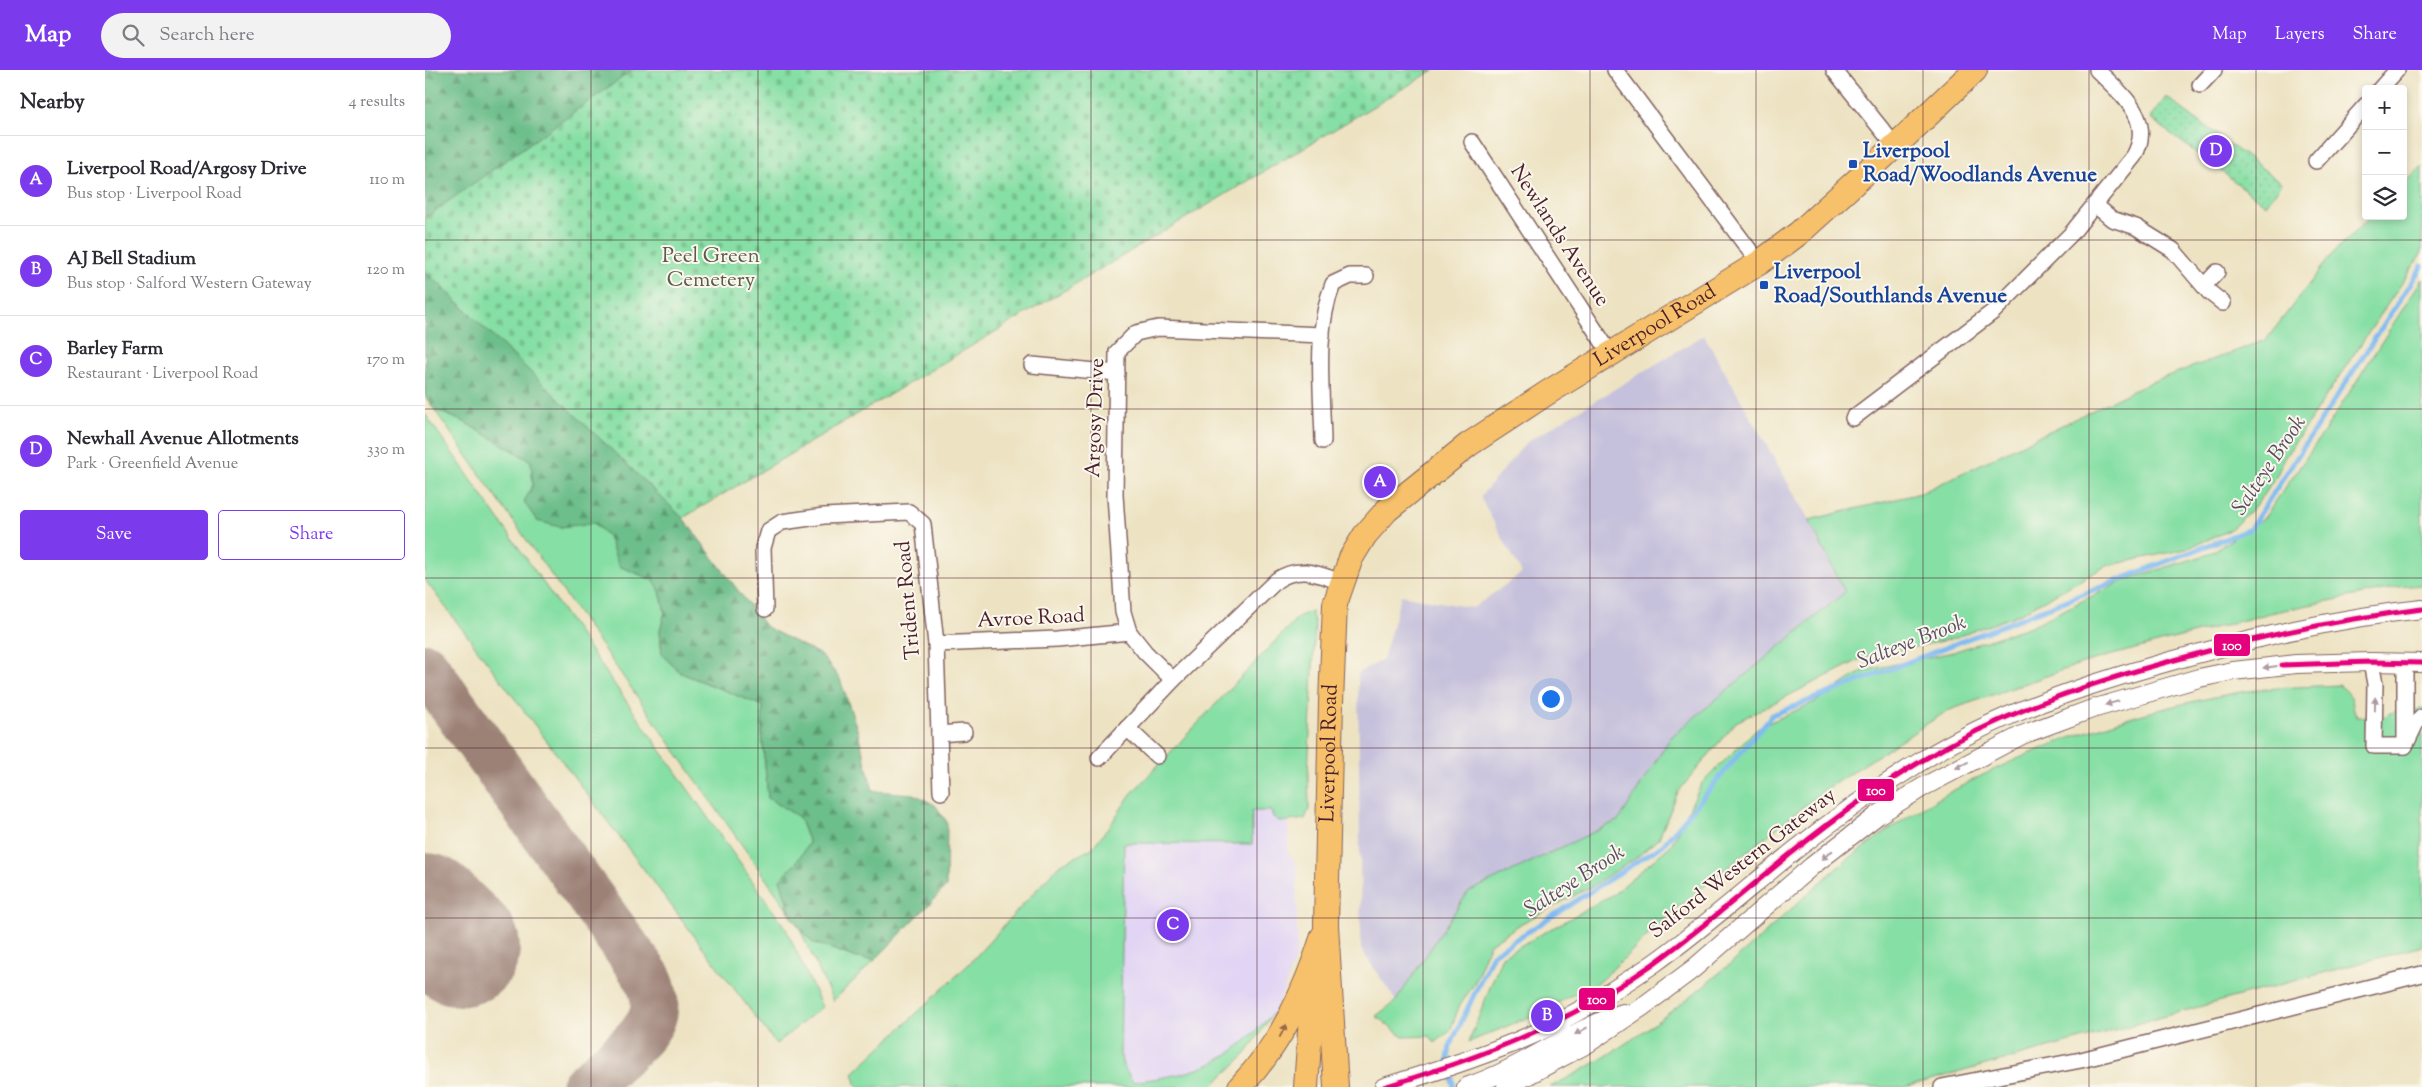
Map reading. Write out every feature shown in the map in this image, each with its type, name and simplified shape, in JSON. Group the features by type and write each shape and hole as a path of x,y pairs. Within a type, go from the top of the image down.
{"highway":[{"name":"Liverpool Road","path":"1336,1087 1326,925 1335,604 1341,582 1351,558 1365,535 1387,510 1468,445 1759,263 1799,233 1975,70"},
{"name":"Liverpool Road","path":"1306,1087 1312,1003 1326,925"},
{"path":"1240,1087 1255,1071 1287,1024 1312,969 1326,925"}],"street":[{"path":"1615,70 1759,263"},
{"path":"1834,70 1895,146"},
{"path":"1853,418 1994,311 2071,234 2134,156 2140,146 2141,130 2137,116 2130,102 2097,70"},
{"path":"2200,85 2214,70"},
{"path":"2384,85 2397,70"},
{"path":"2316,161 2362,109"},
{"name":"Newlands Avenue","path":"1472,142 1611,354"},
{"path":"2095,205 2112,219 2136,227 2173,250 2204,286 2223,303"},
{"path":"2204,286 2217,272"},
{"path":"1323,441 1322,335 1327,301 1333,284 1351,276 1366,276"},
{"name":"Argosy Drive","path":"1173,680 1145,652 1129,632 1123,612 1115,496 1117,352 1136,333 1158,328 1322,335"},
{"path":"1033,364 1117,373"},
{"name":"Trident Road","path":"765,609 763,548 768,531 782,522 824,516 909,512 923,524 936,644 941,792"},
{"path":"1099,758 1173,680 1257,598 1285,575 1305,571 1341,582"},
{"name":"Salford Western Gateway","path":"1384,1087 1471,1059 1534,1034 1567,1018 1644,969 1701,928 1796,849 1859,802 1925,758 1995,722 2067,692 2241,641 2306,627 2422,609"},
{"name":"Avroe Road","path":"936,644 1065,639 1129,632"},
{"path":"2371,662 2375,684 2374,746 2405,746"},
{"path":"2405,746 2413,663"},
{"name":"Salford Western Gateway","path":"1506,1087 1587,1044 1642,1007 1693,969 1812,866 1878,815 1923,787 2022,734 2092,709 2199,678 2296,664 2413,663"},
{"path":"2405,746 2422,717"},
{"path":"1127,728 1157,756"},
{"path":"939,734 964,732"},
{"path":"1942,1087 2081,1060 2422,974"},
{"path":"1470,1086 1535,1056 1599,1021 1642,1007"}],"shaded area":[{"path":"1704,335 1809,520 1845,592 1671,737 1619,820 1468,892 1396,1001 1361,949 1358,673 1383,660 1401,595 1473,608 1522,573 1480,497 1527,442"},
{"path":"1252,810 1271,811 1273,817 1281,822 1289,822 1288,852 1297,864 1297,952 1274,1012 1255,1033 1233,1052 1212,1065 1184,1075 1132,1082 1123,1066 1120,1053 1124,843 1252,844"}],"green space":[{"path":"425,70 633,70 425,218"},
{"name":"Peel Green Cemetery","path":"633,70 1434,70 683,518 425,271 425,218"},
{"path":"2166,97 2282,183 2266,205 2150,118"},
{"path":"2422,166 2422,253 2283,460 2278,473 2257,504 2230,530 2186,549 2106,566 2017,615 1951,639 1863,658 1736,722 1678,792 1659,838 1636,858 1592,886 1522,923 1490,944 1474,984 1459,1007 1450,1031 1435,1043 1430,1036 1403,1037 1376,1016 1396,1001 1468,892 1619,820 1671,737 1845,592 1809,520 1921,493 2151,382 2266,340 2333,253 2367,220 2407,220 2407,181"},
{"path":"425,271 683,518 766,627 821,655 840,679 857,729 873,791 914,794 935,805 947,822 946,887 875,960 857,958 812,942 792,918 780,879 796,863 809,843 799,817 768,798 762,734 763,706 681,673 662,655 660,630 665,612 660,591 653,580 619,566 608,536 594,523 560,527 537,521 524,502 533,485 531,461 464,422 434,409 425,396"},
{"path":"2422,279 2422,585 2398,587 2274,612 2086,662 1947,711 1823,791 1677,908 1600,981 1534,1015 1469,1042 1502,956 1614,894 1671,845 1702,783 1757,728 1815,702 1863,671 1953,652 2031,626 2125,580 2209,554 2264,518 2322,435"},
{"path":"434,409 464,422 531,461 533,485 525,502 560,527 594,523 608,536 619,566 653,580 660,591 665,612 660,630 662,655 681,673 763,706 762,734 768,798 799,817 809,843 796,863 780,879 790,913"},
{"path":"425,414 786,929 822,1007 776,1044 425,580"},
{"path":"1311,611 1315,625 1308,774 1309,809 1305,819 1281,822 1273,817 1271,811 1252,811 1252,844 1124,843 1120,1053 1123,1066 1133,1082 1195,1070 1211,1064 1241,1044 1274,1012 1246,1054 1211,1087 857,1087 853,1073 969,964 1059,865 1091,849 1109,827 1131,794 1298,617"},
{"path":"2339,685 2350,696 2357,717 2385,717 2396,711 2414,710 2422,707 2422,946 1905,1087 1550,1087 1621,1047 1666,1015 1730,964 1842,864 1885,832 1977,778 2025,755 2075,736 2126,719 2178,705 2257,690"},
{"path":"798,925 812,942 857,958 875,960 833,1001"}],"waterway":[{"name":"Salteye Brook","path":"1454,1087 1448,1059 1450,1046 1493,954 1663,845 1772,715 2250,529 2422,266"}],"taxiway":[{"path":"425,667 648,978 653,991 654,1011 647,1028 585,1087"}],"runway":[{"path":"425,912 461,947"}],"transit line":[{"name":"100","path":"1384,1087 1491,1051 1524,1037 1556,1022 1621,986 1689,937 1794,851 1857,803 1923,760 1985,727 2049,700 2115,677 2241,642 2361,618 2422,609"},
{"name":"100","path":"2282,665 2371,662 2422,663"}],"place":[{"name":"Newhall Avenue Allotments","path":"2216,151"},
{"name":"Liverpool Road/Woodlands Avenue","path":"1853,164"},
{"name":"Liverpool Road/Southlands Avenue","path":"1764,285"},
{"name":"Liverpool Road/Argosy Drive","path":"1380,482"},
{"name":"Barley Farm","path":"1173,925"},
{"name":"AJ Bell Stadium","path":"1547,1016"}]}
